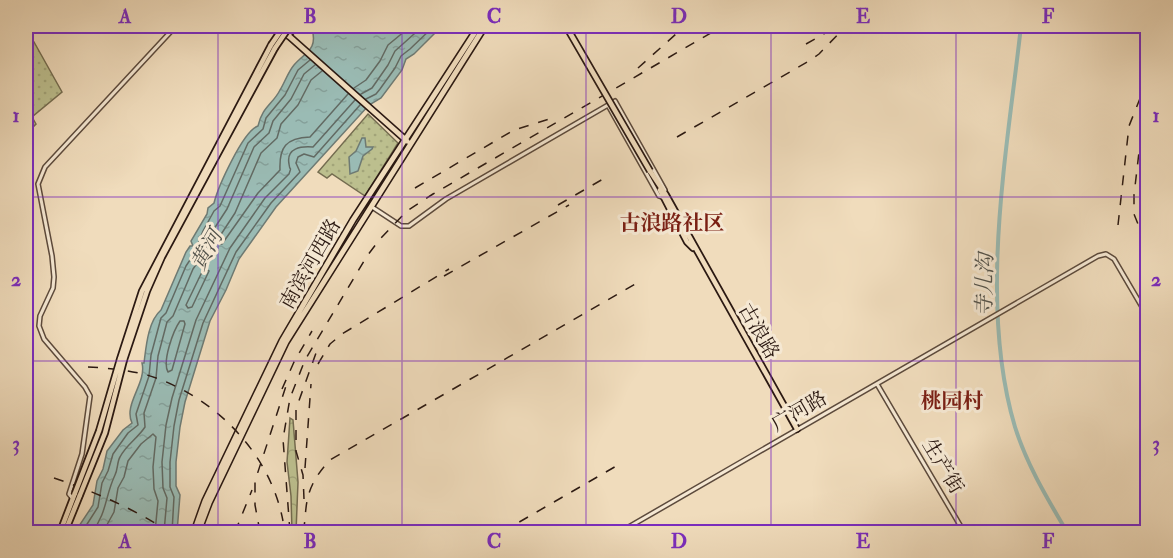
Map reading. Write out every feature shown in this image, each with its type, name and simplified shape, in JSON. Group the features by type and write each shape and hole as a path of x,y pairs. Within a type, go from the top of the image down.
{"highway":[{"path":"274,26 289,36"},
{"path":"279,26 408,142"},
{"name":"南滨河西路","path":"196,532 286,342 479,26"},
{"name":"南滨河西路","path":"196,532 205,501 282,341 353,220 485,26"}],"main road":[{"path":"64,532 99,431 142,291 284,26"},
{"path":"273,47 290,26"},
{"path":"289,36 296,26"},
{"name":"古浪路","path":"566,26 650,171 687,242 695,250 797,429"},
{"path":"60,532 76,496"}],"street":[{"path":"76,496 69,494 82,454 90,396 75,374 44,339 39,326 40,316 53,288 54,277 38,184 45,167 176,26"},
{"name":"古浪路","path":"615,101 666,192 664,196 659,196 608,105 615,101"},
{"path":"370,206 401,226 409,226 446,199 608,105"},
{"name":"广河路","path":"620,532 1095,258 1106,254 1114,259 1148,317"},
{"name":"生产街","path":"877,384 964,532"}],"green space":[{"path":"34,42 62,92 32,117 36,124 26,134 26,48"},
{"path":"368,114 398,143 365,196 332,174 327,178 318,172"},
{"path":"290,418 293,420 298,482 296,532 292,532 287,462"}],"water":[{"name":"黄河","path":"316,26 442,26 406,59 402,70 381,98 369,105 276,207 239,259 210,321 185,402 176,462 176,486 180,495 177,532 75,532 93,505 97,481 103,469 107,451 123,430 132,423 130,408 143,371 142,363 144,363 150,327 161,310 186,252 190,246 193,246 191,241 207,214 208,208 214,203 220,185 239,148 245,138 258,126 262,114 277,95 292,68 312,46 312,29"},
{"path":"362,138 365,138 366,147 373,147 363,156 358,171 350,174 349,157 356,151"}],"waterway":[{"name":"寺儿沟","path":"1021,26 999,227 998,330 1004,379 1015,427 1031,468 1067,532"}],"railway":[{"path":"638,68 685,26"},
{"path":"290,532 283,439 290,398 305,360 367,256 380,239 407,211 433,194 723,26"},
{"path":"806,44 838,26"},
{"path":"677,137 809,61 846,26"},
{"path":"1148,75 1134,195 1134,214 1148,249"},
{"path":"1118,225 1129,126 1141,96"},
{"path":"415,188 514,130 556,117"},
{"path":"558,205 610,175"},
{"path":"444,276 569,205"},
{"path":"318,364 330,344 342,334 449,269"},
{"path":"303,532 311,488 330,460 637,283"},
{"path":"282,389 312,331"},
{"path":"304,499 303,475 296,451 296,409 316,353"},
{"path":"88,367 147,375 171,384 216,412 252,450 266,472 283,521"},
{"path":"260,532 255,505 255,481 287,383"},
{"path":"305,468 311,384"},
{"path":"502,532 618,465"},
{"path":"54,478 113,501 169,532"},
{"path":"235,532 252,490"}],"district":[{"name":"古浪路社区","path":"672,223"},
{"name":"桃园村","path":"952,401"}]}
